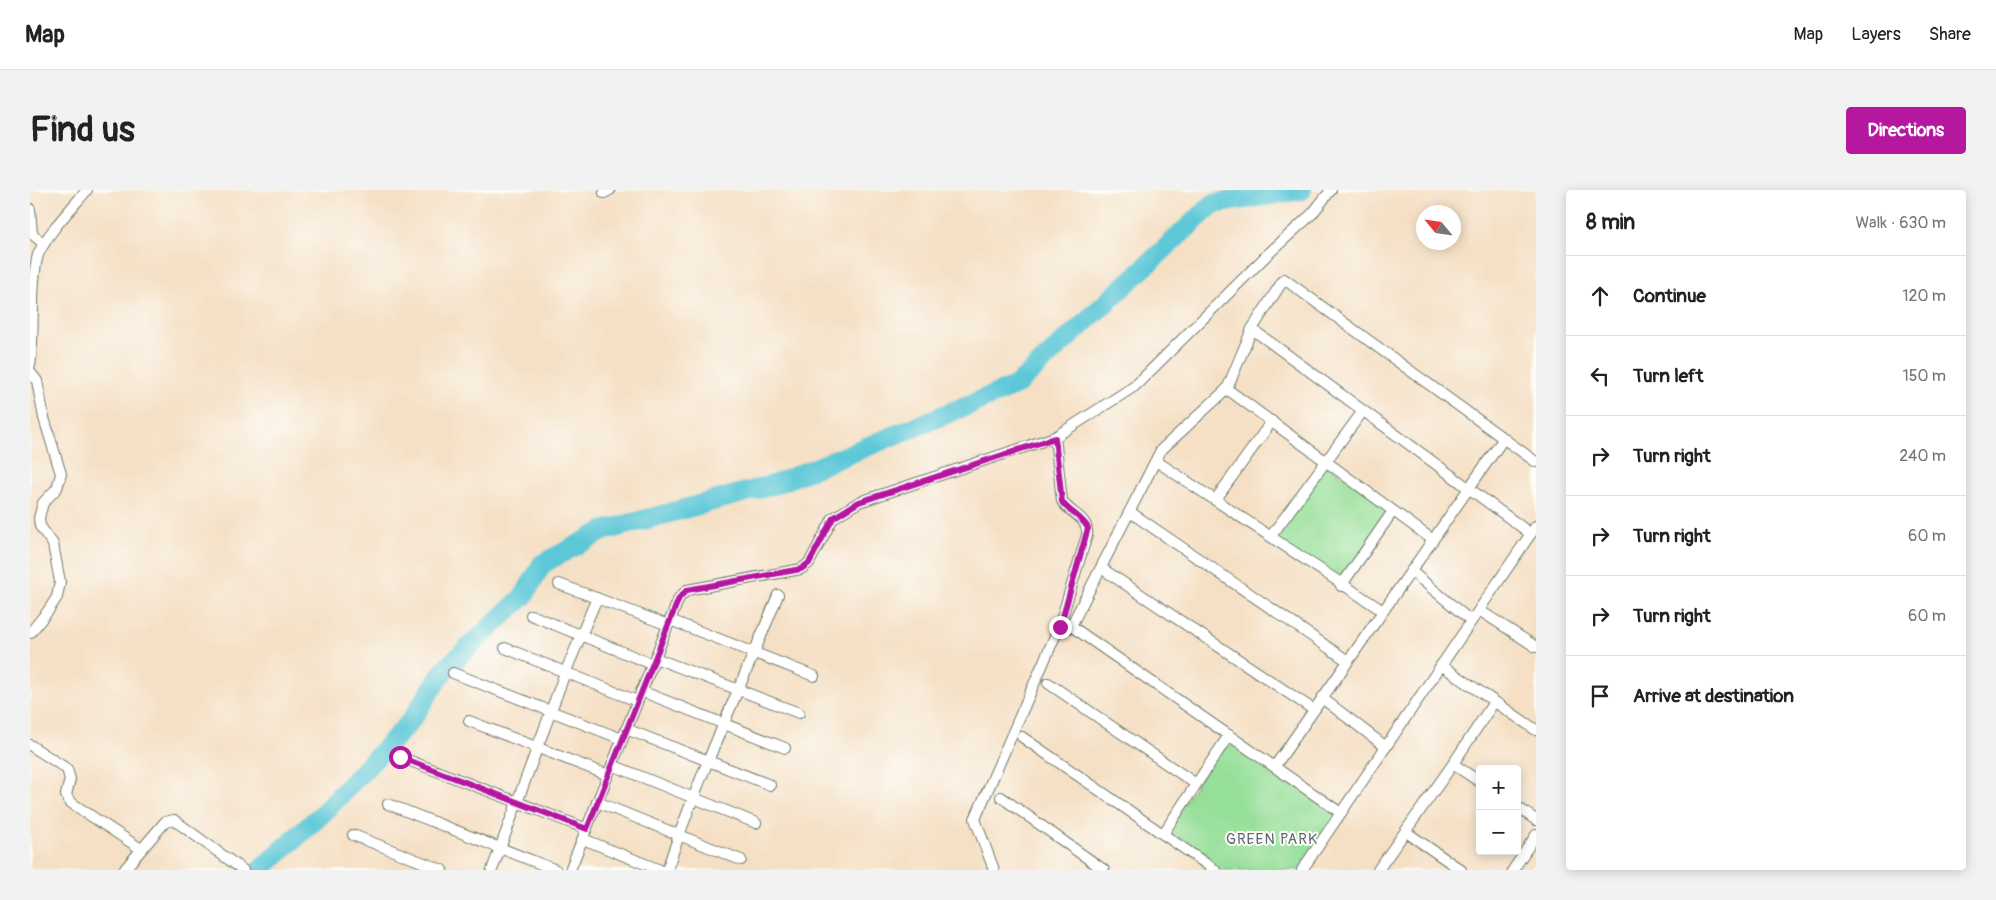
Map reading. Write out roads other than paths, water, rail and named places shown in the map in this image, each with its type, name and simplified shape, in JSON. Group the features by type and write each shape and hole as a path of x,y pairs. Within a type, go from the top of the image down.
{"street":[{"path":"30,366 34,271 38,255 44,244 87,190"},
{"path":"570,870 679,598 687,590 801,569 809,563 833,518 859,502 1055,438 1135,386 1267,255 1312,214 1331,190"},
{"path":"30,209 31,233 44,244"},
{"path":"1341,813 1071,626 1161,450 1227,389 1252,329 1284,280 1536,462"},
{"path":"1252,329 1469,488 1533,530 1302,870"},
{"path":"30,372 37,381 44,418 61,474 57,488 43,503 39,518 40,526 53,544 60,582 56,597 48,611 30,633"},
{"path":"1227,389 1324,462 1433,540"},
{"path":"1271,536 1363,411"},
{"path":"1216,500 1272,421"},
{"path":"994,870 976,819 1060,627 1088,528 1084,520 1067,509 1062,502 1055,438"},
{"path":"1275,766 1504,438"},
{"path":"1156,460 1271,536 1341,586 1383,612"},
{"path":"1341,586 1393,511"},
{"path":"1130,512 1348,661"},
{"path":"1101,568 1314,710"},
{"path":"1411,571 1471,622"},
{"path":"559,584 814,676"},
{"path":"667,870 678,836 722,723 739,690 778,595"},
{"path":"492,870 565,673 596,598"},
{"path":"1479,610 1536,647"},
{"path":"531,615 580,637 739,690 799,713"},
{"path":"505,648 565,673 722,723 785,748"},
{"path":"1441,665 1536,730"},
{"path":"453,673 622,739"},
{"path":"1048,683 1196,784"},
{"path":"1322,698 1386,746"},
{"path":"1378,870 1494,702"},
{"path":"469,721 537,747 693,798 756,823"},
{"path":"626,729 770,785"},
{"path":"1163,834 1229,736"},
{"path":"1022,737 1215,870"},
{"path":"30,745 67,769 70,779 66,795 70,802 141,849"},
{"path":"400,757 587,829"},
{"path":"1453,764 1476,779"},
{"path":"1001,797 1104,870"},
{"path":"597,802 741,860"},
{"path":"388,804 556,870"},
{"path":"1521,810 1536,820"},
{"path":"124,870 165,822 174,820 243,870"},
{"path":"1406,832 1461,870"},
{"path":"353,835 442,870"},
{"path":"1512,870 1536,835"},
{"path":"583,839 660,870"}],"waterway":[{"path":"260,870 321,815 409,723 445,669 524,596 542,564 603,531 776,484 1017,385 1213,204 1302,190"}],"district":[{"name":"GREEN PARK","path":"1272,839"}]}
